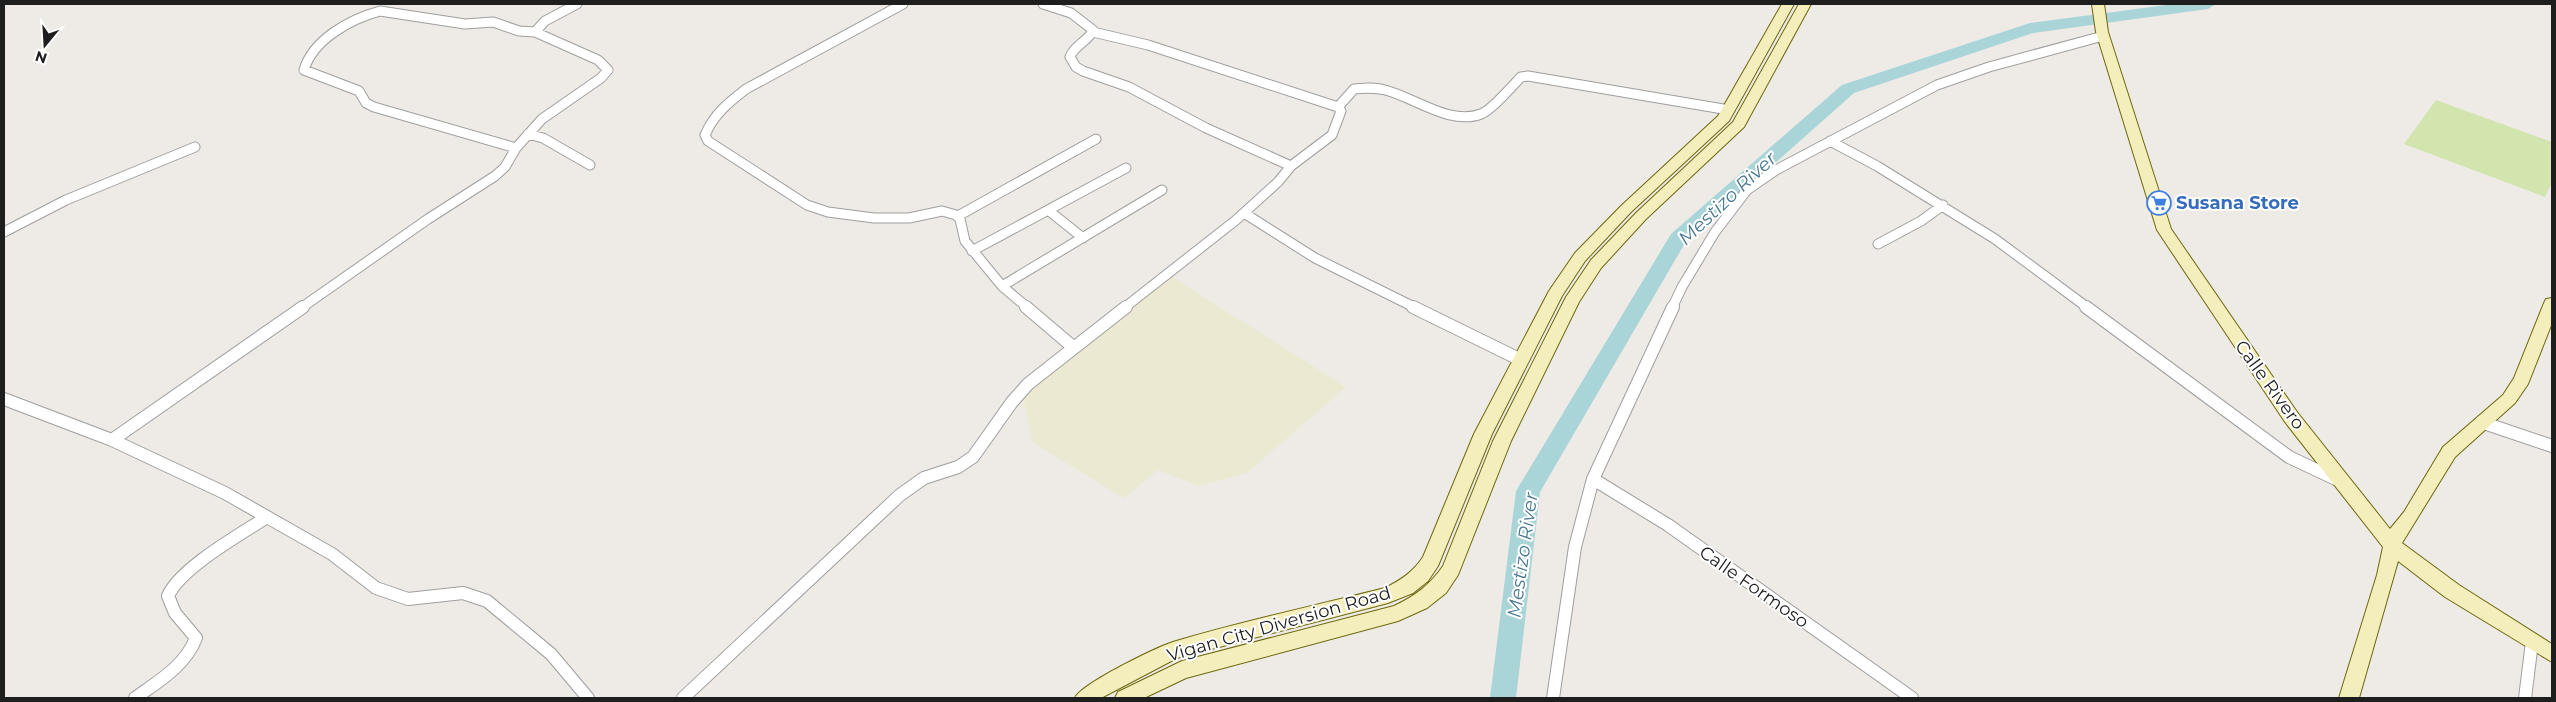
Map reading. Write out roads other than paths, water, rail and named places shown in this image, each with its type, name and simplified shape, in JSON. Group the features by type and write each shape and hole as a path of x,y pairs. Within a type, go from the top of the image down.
{"main road":[{"name":"Vigan City Diversion Road","path":"1125,698 1182,670 1398,613 1420,602 1439,587 1451,570 1502,441 1572,302 1596,264 1641,216 1739,124 1783,28 1788,4"},
{"name":"Vigan City Diversion Road","path":"1085,698 1103,686 1173,652 1388,596 1406,587 1421,575 1431,561 1483,434 1555,295 1580,257 1626,209 1724,118 1783,28 1805,4"},
{"path":"2098,4 2102,34"},
{"name":"Calle Rivero","path":"2102,34 2164,230 2262,376 2393,547 2452,591 2552,654"},
{"path":"2349,698 2393,547 2394,537 2410,517 2449,452 2509,399 2522,380 2552,304"},
{"path":"1518,367 1532,379"}],"street":[{"path":"535,32 545,21 577,4"},
{"path":"903,4 853,33 753,84 716,115 706,130 705,135 712,144 807,205 819,210 874,218 909,218 942,211 958,216 1096,139"},
{"path":"1046,4 1078,16 1093,32 1148,45 1338,107"},
{"path":"112,440 372,258 494,176 505,167 516,148 542,119 601,78 608,70 598,60 535,32 519,31 494,22 467,24 376,11 322,41 304,67 311,74 359,91 366,103 374,107 516,148"},
{"path":"1093,32 1071,52 1070,57 1076,67 1129,87 1206,128 1291,166"},
{"path":"1553,698 1575,547 1593,479 1682,287 1725,219 1747,190 1757,181 1903,100 1937,85 1989,67 2102,34"},
{"path":"1338,107 1354,89 1375,87 1452,114 1476,117 1483,114 1521,78 1528,76 1729,110"},
{"path":"684,698 900,495 924,478 958,467 973,457 1019,394 1073,347 1244,213 1278,182 1291,166 1332,135 1340,114 1338,107"},
{"path":"528,134 544,138 590,165"},
{"path":"1830,141 1943,205 2050,278 2289,457 2342,482"},
{"path":"4,232 66,200 194,147"},
{"path":"972,251 1126,168"},
{"path":"1002,286 1162,190"},
{"path":"1878,244 1920,221 1943,205"},
{"path":"1048,210 1083,238"},
{"path":"1244,213 1315,258 1518,367"},
{"path":"958,216 964,242 1002,286 1073,347"},
{"path":"4,399 112,440 225,493 332,554 376,588 408,599 463,593 487,601 551,654 588,698"},
{"path":"2482,422 2552,446"},
{"name":"Calle Formoso","path":"1593,479 1668,525 1912,698"},
{"path":"135,698 165,676 194,648 196,638 174,610 168,595 170,589 186,574 267,517"},
{"path":"2525,698 2532,642"}],"waterway":[{"name":"Mestizo River","path":"1503,698 1528,491 1678,239 1848,89 2030,28 2208,4"}],"place":[{"name":"Susana Store","path":"2159,203"}]}
